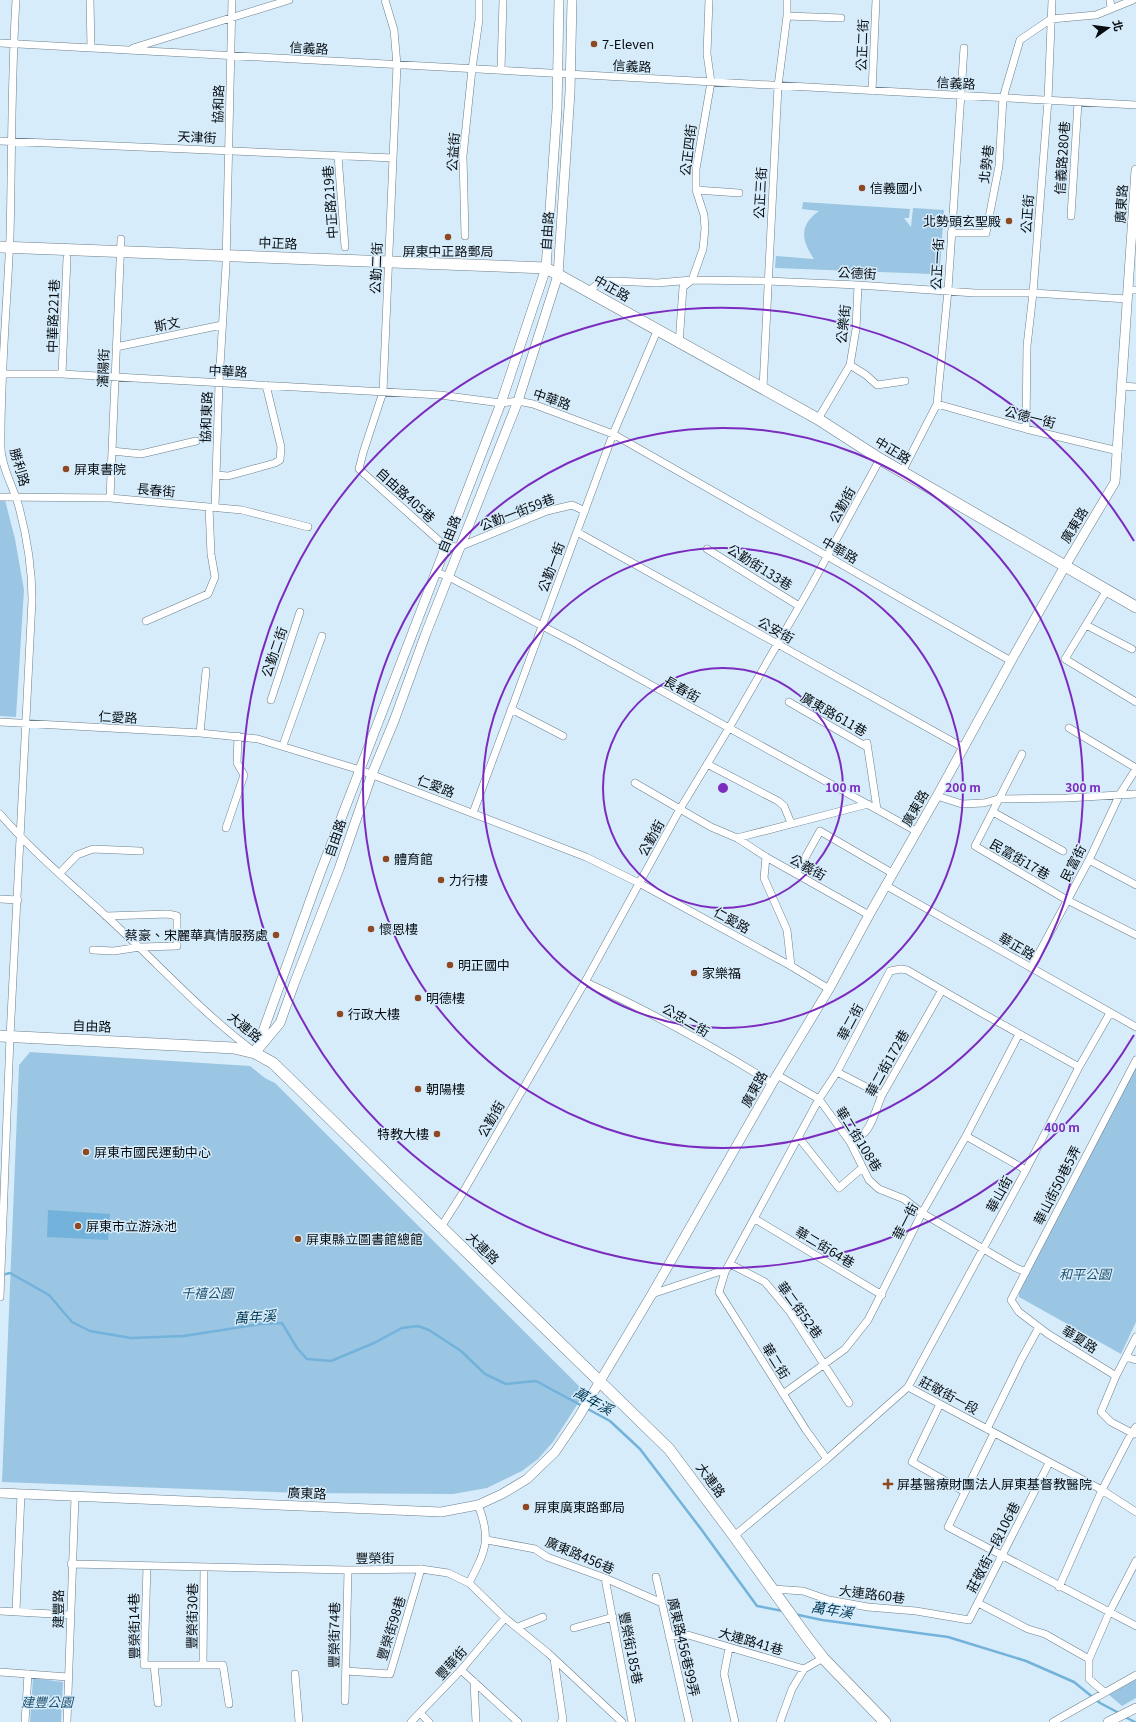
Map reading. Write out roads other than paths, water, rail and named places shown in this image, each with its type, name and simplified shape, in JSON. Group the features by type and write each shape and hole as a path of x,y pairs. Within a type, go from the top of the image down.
{"main road":[{"name":"中正路","path":"5,247 546,268 679,344 763,388 902,472 1136,606"},
{"name":"自由路","path":"5,1037 234,1048 255,1053"},
{"name":"大連路","path":"255,1053 273,1063 600,1381 676,1457 823,1658"},
{"path":"823,1658 884,1722"}],"street":[{"name":"勝利路","path":"0,1297 5,1037 18,900 32,589 26,539 16,496 2,455 5,247 12,141 13,44 16,0"},
{"path":"90,0 91,48"},
{"name":"協和路","path":"226,256 232,0"},
{"name":"信義路","path":"127,50 289,0"},
{"name":"公勤二街","path":"359,469 384,392 397,65 394,30 385,0"},
{"name":"公益街","path":"465,236 463,156 472,69 479,20 479,0"},
{"path":"501,70 503,0"},
{"name":"自由路","path":"255,1053 319,876 501,403 546,268 557,109 559,0"},
{"name":"自由路","path":"255,1053 280,1024 447,576 518,401 558,275 571,74 572,0"},
{"name":"公正四街","path":"679,344 683,288 692,280 703,250 705,228 704,215 696,190 696,169 711,82 707,54 709,0"},
{"name":"公正三街","path":"763,388 767,281 778,86 787,16 787,0"},
{"name":"公正二街","path":"872,91 876,0"},
{"name":"公正街","path":"1026,429 1026,358 1033,293 1048,100 1052,0"},
{"path":"1110,0 1111,8"},
{"path":"1051,19 1096,14 1134,0"},
{"path":"787,16 841,18"},
{"name":"北勢巷","path":"951,233 986,233 999,166 1003,98 1020,40 1051,19"},
{"name":"信義路","path":"0,43 1136,105"},
{"name":"公正一街","path":"902,472 937,404 948,290 964,48"},
{"name":"信義路280巷","path":"1071,216 1078,102"},
{"name":"天津街","path":"0,141 393,158"},
{"name":"中正路219巷","path":"338,156 345,247"},
{"name":"廣東路","path":"0,1493 440,1512 478,1505 502,1494 527,1479 555,1452 578,1418 652,1294 774,1079 829,989 868,915 937,796 1011,661 1115,482 1130,293 1136,170"},
{"path":"696,190 739,193"},
{"name":"瀋陽街","path":"110,498 121,239"},
{"name":"協和東路","path":"146,621 208,594 215,577 211,554 212,507 216,475 219,382 226,256"},
{"name":"中華路221巷","path":"62,374 67,258"},
{"name":"公德街","path":"589,292 600,282 657,283 692,280 767,281 858,285 975,293 1130,293"},
{"name":"公樂街","path":"818,420 850,365 856,329 858,285"},
{"name":"斯文","path":"116,347 222,325"},
{"name":"公勤一街","path":"473,813 613,434 657,331"},
{"path":"850,365 878,385 904,381"},
{"name":"中華路","path":"2,374 62,374 219,382 440,395 501,403 518,401 533,404 613,434 1011,661"},
{"path":"216,475 228,476 275,463 280,460 281,447 266,385"},
{"path":"1122,386 1136,387"},
{"name":"公德一街","path":"937,404 1026,429 1118,451"},
{"path":"112,451 141,454 196,441"},
{"name":"公勤街","path":"441,1227 462,1194 584,982 680,809 778,645 880,459"},
{"name":"自由路405巷","path":"359,469 445,546"},
{"name":"長春街","path":"0,497 110,498 212,507 242,510 308,527"},
{"name":"公勤一街59巷","path":"458,548 547,511 572,505 585,511"},
{"name":"公安街","path":"577,532 964,748"},
{"path":"445,546 458,548"},
{"name":"公勤街133巷","path":"707,549 799,606"},
{"name":"長春街","path":"435,572 447,576 542,626 916,831"},
{"path":"1107,590 1066,659 1135,700"},
{"name":"公勤二街","path":"271,700 300,612"},
{"path":"1086,624 1132,649"},
{"path":"283,746 322,636"},
{"path":"200,733 206,671"},
{"name":"廣東路611巷","path":"789,702 867,744 877,809"},
{"path":"512,709 563,736"},
{"name":"仁愛路","path":"0,722 200,733 258,738 360,770 586,857 639,883 791,966 829,989"},
{"path":"1069,728 1136,768"},
{"path":"226,828 244,775 237,763 238,736"},
{"name":"民富街17巷","path":"1022,754 975,846 1067,900"},
{"path":"707,764 778,801 784,806 791,824"},
{"name":"民富街","path":"1031,968 1089,860 1120,794 1136,768"},
{"name":"公義街","path":"635,783 711,827 737,838 766,857 868,915"},
{"path":"937,796 962,804 984,803 998,799 1067,798 1136,794"},
{"path":"737,838 868,804"},
{"path":"993,812 1063,850"},
{"path":"0,814 20,837"},
{"path":"796,874 820,832 892,873"},
{"name":"大連路","path":"20,837 140,947 225,1029 255,1053"},
{"path":"60,873 77,855 92,849 140,852"},
{"path":"766,857 764,878 787,930 791,966"},
{"path":"1089,860 1136,885"},
{"name":"華正路","path":"885,885 1136,1027"},
{"path":"0,900 18,900"},
{"path":"1067,900 1136,935"},
{"path":"93,950 114,951 140,947 177,946 177,916 168,914 106,916"},
{"name":"華二街","path":"827,1458 783,1394 719,1292 730,1264 820,1099 837,1072 890,971 901,969 907,970 1079,1067"},
{"name":"公忠二街","path":"584,982 659,1018 712,1049 774,1079"},
{"name":"華二街172巷","path":"850,1142 863,1135 871,1125 882,1095 942,990"},
{"name":"華山街","path":"908,1387 1026,1170 1079,1067 1110,1013"},
{"name":"華一街","path":"783,1394 846,1349 868,1320 882,1295 922,1213 966,1136 1019,1034"},
{"name":"華山街50巷5弄","path":"1010,1300 1136,1060"},
{"path":"837,1072 882,1095"},
{"name":"華二街108巷","path":"774,1079 820,1099 850,1142 869,1180 879,1189 904,1199 922,1213 982,1249 1026,1272"},
{"path":"966,1136 1026,1170"},
{"path":"799,1138 839,1188 862,1168"},
{"name":"華二街64巷","path":"755,1219 882,1295"},
{"name":"華二街52巷","path":"730,1264 765,1282 790,1312 849,1403"},
{"path":"652,1294 718,1272 726,1272"},
{"name":"華夏路","path":"1010,1300 1019,1312 1039,1327 1116,1376"},
{"path":"987,1429 1039,1327"},
{"path":"1133,1434 1111,1422 1101,1412 1116,1376 1136,1337"},
{"path":"1126,1357 1136,1360"},
{"name":"莊敬街一段","path":"734,1536 827,1458 908,1387 1102,1490 1136,1512"},
{"path":"940,1404 912,1462 965,1492"},
{"path":"1059,1587 1102,1490 1136,1427"},
{"path":"994,1434 948,1527 1002,1557 1136,1626"},
{"name":"莊敬街一段106巷","path":"969,1620 1049,1463"},
{"path":"16,1611 21,1494"},
{"name":"建豐路","path":"67,1722 71,1564 75,1497"},
{"path":"469,1583 481,1559 487,1540 478,1505"},
{"name":"廣東路456巷","path":"487,1540 535,1549 547,1557 605,1578 662,1603"},
{"path":"1104,1692 1089,1678 1089,1659 1109,1613 1136,1561"},
{"name":"豐榮街","path":"71,1564 348,1570 421,1569 448,1573 469,1583 505,1618 518,1626 622,1722"},
{"name":"豐榮街14巷","path":"147,1566 144,1665 154,1665 158,1703"},
{"name":"豐榮街30巷","path":"203,1665 204,1567"},
{"name":"豐榮街98巷","path":"346,1672 390,1674 421,1569"},
{"name":"豐榮街74巷","path":"346,1701 348,1570"},
{"name":"廣東路456巷99弄","path":"656,1577 668,1636 689,1722"},
{"name":"豐榮街185巷","path":"605,1578 632,1722"},
{"name":"大連路60巷","path":"775,1593 803,1591 829,1600 916,1611 969,1620"},
{"path":"978,1603 1028,1629 1045,1634 1089,1659"},
{"path":"0,1611 70,1614"},
{"path":"518,1626 543,1617"},
{"path":"574,1628 613,1617"},
{"name":"豐華街","path":"411,1722 462,1670 505,1618"},
{"name":"大連路41巷","path":"668,1636 688,1635 804,1669"},
{"path":"729,1648 724,1674 736,1722"},
{"path":"780,1722 792,1689 804,1669 823,1658"},
{"path":"554,1659 563,1720 561,1722"},
{"path":"154,1665 223,1665 229,1704"},
{"path":"462,1670 518,1722"},
{"path":"0,1672 68,1677"},
{"path":"25,1722 28,1674"},
{"path":"295,1674 299,1722"},
{"path":"1055,1721 1136,1675"},
{"path":"474,1682 476,1722"},
{"path":"1110,1721 1136,1708"},
{"path":"420,1713 430,1722"}],"waterway":[{"name":"萬年溪","path":"2,1275 10,1273 49,1295 72,1322 90,1331 131,1338 184,1336 261,1324 282,1323 297,1348 307,1359 331,1361 374,1343 402,1328 418,1326 429,1330 461,1351 485,1374 506,1384 536,1381 610,1421 640,1449 757,1606 783,1611"},
{"name":"萬年溪","path":"794,1614 822,1620 948,1637 1026,1661 1074,1682 1100,1703 1119,1713"},
{"name":"萬年溪","path":"1125,1717 1135,1722"}],"place":[{"name":"7-Eleven","path":"594,44"},
{"name":"信義國小","path":"862,188"},
{"name":"北勢頭玄聖殿","path":"1009,221"},
{"name":"屏東中正路郵局","path":"448,237"},
{"name":"屏東書院","path":"66,469"},
{"name":"體育館","path":"386,859"},
{"name":"力行樓","path":"441,880"},
{"name":"懷恩樓","path":"371,929"},
{"name":"蔡豪、宋麗華真情服務處","path":"276,935"},
{"name":"明正國中","path":"450,965"},
{"name":"家樂福","path":"694,973"},
{"name":"明德樓","path":"418,998"},
{"name":"行政大樓","path":"340,1014"},
{"name":"朝陽樓","path":"418,1089"},
{"name":"特教大樓","path":"437,1134"},
{"name":"屏東市國民運動中心","path":"86,1152"},
{"name":"屏東市立游泳池","path":"78,1226"},
{"name":"屏東縣立圖書館總館","path":"298,1239"},
{"name":"屏基醫療財團法人屏東基督教醫院","path":"888,1484"},
{"name":"屏東廣東路郵局","path":"526,1507"}],"park label":[{"name":"和平公園","path":"1085,1274"},
{"name":"千禧公園","path":"207,1293"},
{"name":"建豐公園","path":"47,1702"}]}
